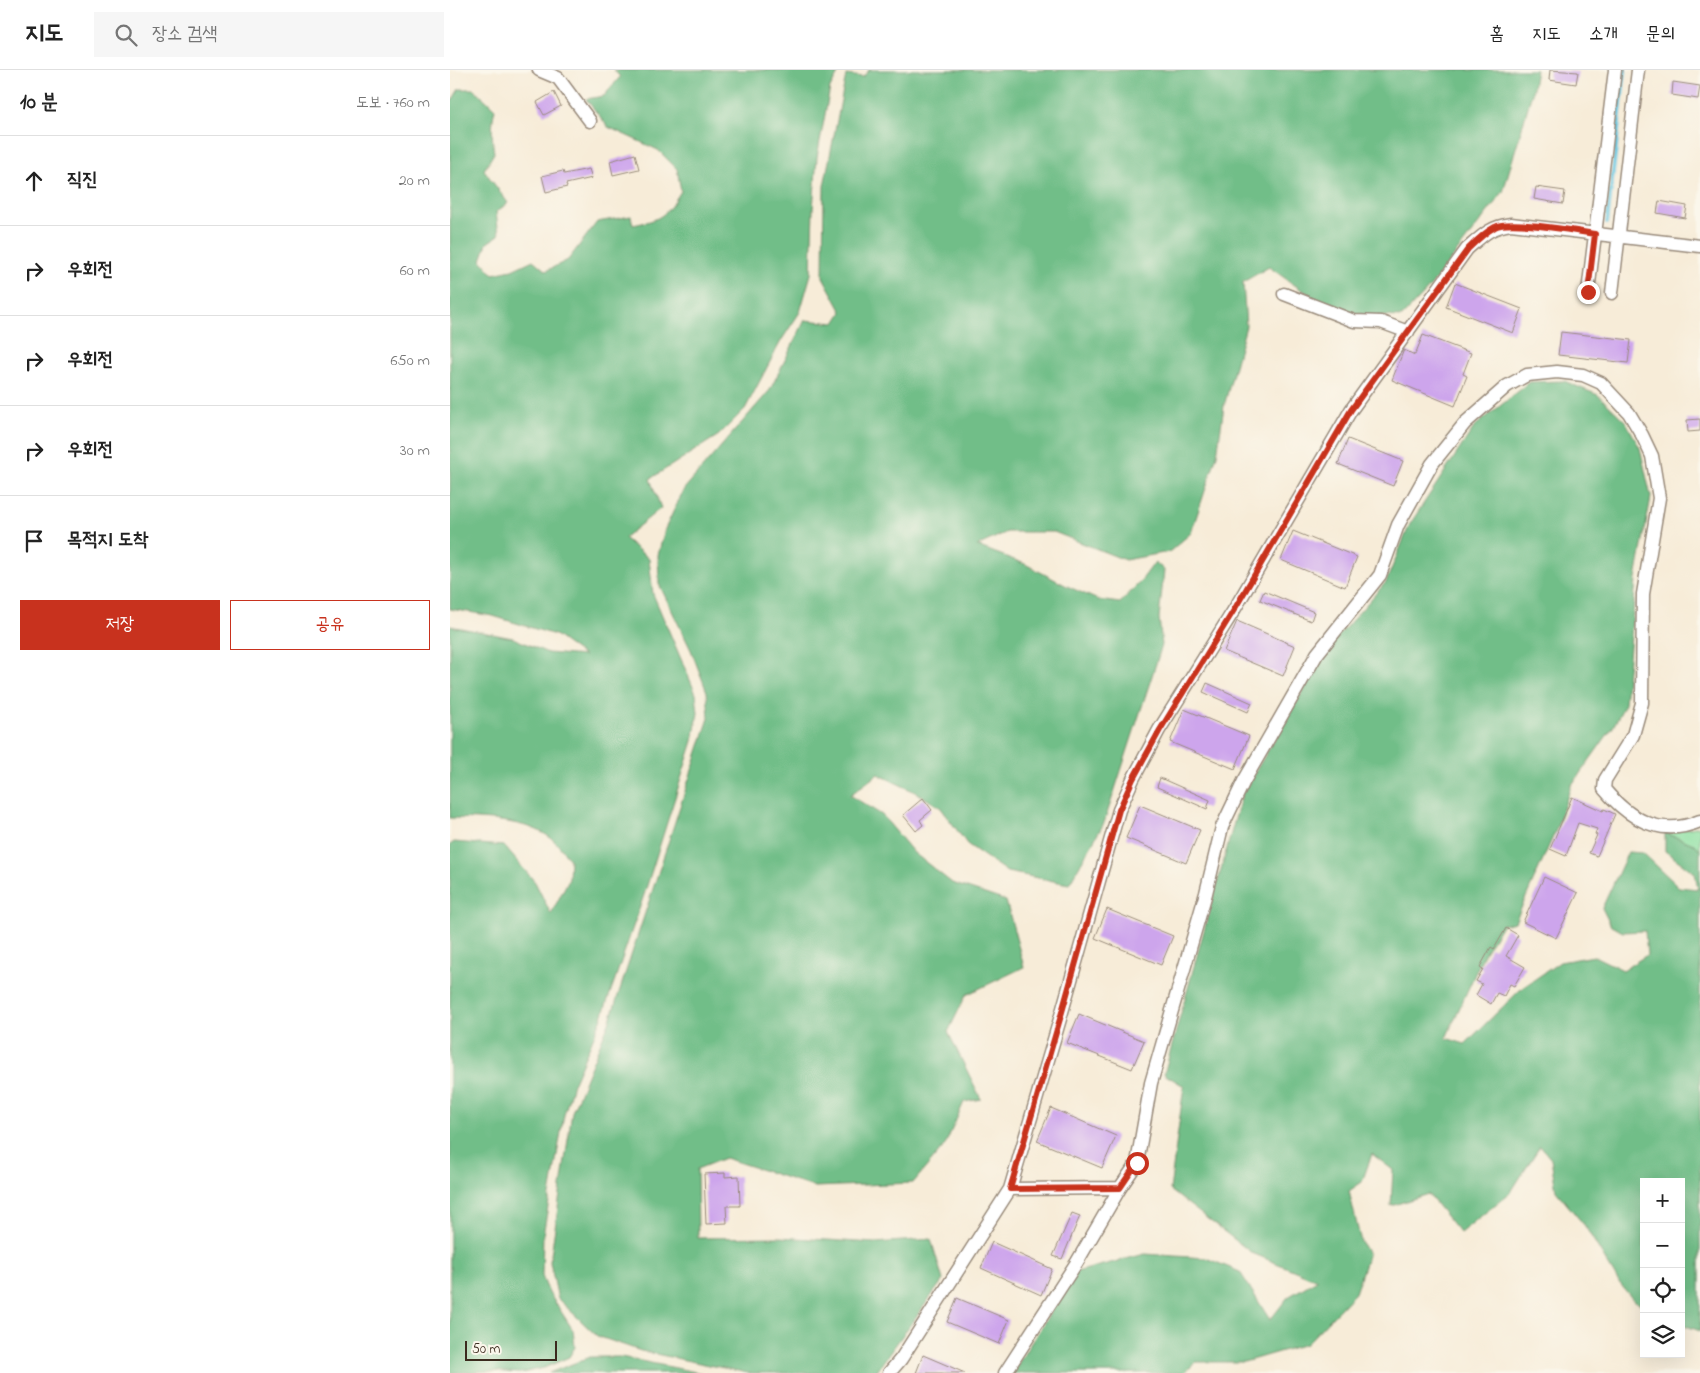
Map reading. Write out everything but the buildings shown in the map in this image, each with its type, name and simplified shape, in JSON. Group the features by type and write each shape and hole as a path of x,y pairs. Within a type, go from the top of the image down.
{"street":[{"path":"539,70 558,78 590,121"},
{"path":"1588,292 1615,70"},
{"path":"1612,293 1638,70"},
{"path":"889,1373 901,1359 1010,1189 1119,810 1133,779 1160,730 1239,601 1351,410 1468,249 1496,226 1512,224 1700,246"},
{"path":"1284,294 1354,321 1381,322 1408,332"},
{"path":"1005,1373 1077,1262 1120,1188 1137,1163 1151,1084 1222,828 1244,781 1317,654 1380,575 1398,525 1432,464 1465,423 1507,386 1527,375 1557,372 1583,375 1601,383 1629,412 1652,456 1659,498 1643,594 1642,702 1633,735 1605,780 1604,789 1617,805 1641,821 1670,828 1688,826 1700,821"},
{"path":"1010,1189 1120,1188"}],"green space":[{"path":"614,70 840,70 830,88 817,157 811,274 800,312 781,341 745,409 719,435 650,479 661,508 624,538 649,559 653,594 696,694 698,713 693,741 644,895 601,1020 573,1084 564,1115 543,1235 542,1276 549,1293 573,1330 575,1347 569,1357 544,1368 521,1373 490,1371 450,1373 450,845 454,842 504,846 535,882 551,914 569,879 570,860 552,839 530,827 503,821 450,818 450,626 513,638 548,653 584,656 555,635 493,616 450,609 450,104 459,89 474,89 495,109 492,131 494,153 484,170 508,203 496,212 499,235 487,243 481,260 493,274 512,270 533,260 546,271 568,260 597,222 631,216 633,225 651,221 667,211 681,191 677,169 658,150 608,127 586,99 604,96 620,77"},
{"path":"869,70 1536,70 1532,93 1503,192 1431,286 1402,317 1363,315 1340,310 1312,296 1269,267 1243,282 1246,326 1224,406 1217,455 1191,533 1169,552 1125,560 1054,532 1007,532 977,546 1025,564 1098,600 1120,603 1140,582 1155,562 1164,570 1159,618 1162,645 1104,823 1069,884 1007,872 967,844 941,808 919,794 878,774 850,795 882,815 914,853 952,883 1006,901 1024,967 966,995 948,1032 981,1099 964,1102 945,1145 913,1183 815,1187 725,1158 697,1169 698,1238 779,1237 875,1243 931,1239 943,1280 875,1373 748,1373 641,1351 597,1336 558,1299 550,1262 572,1112 610,1020 709,718 707,692 691,650 659,584 658,555 665,529 684,489 770,390 805,320 835,323 842,312 823,277 824,186 846,75 863,77"},
{"path":"1564,381 1598,395 1626,422 1640,448 1651,497 1636,579 1625,704 1613,727 1571,786 1556,830 1515,922 1502,925 1484,954 1446,1038 1465,1044 1522,988 1560,962 1594,956 1623,970 1647,955 1645,931 1623,932 1611,926 1602,908 1628,852 1643,853 1679,887 1698,889 1695,873 1665,851 1665,833 1696,845 1700,850 1700,1331 1685,1325 1685,1178 1640,1178 1640,1304 1634,1301 1618,1281 1585,1226 1556,1191 1551,1159 1540,1146 1511,1192 1460,1233 1428,1194 1391,1206 1393,1170 1372,1154 1362,1182 1349,1191 1361,1242 1368,1254 1355,1293 1306,1344 1244,1362 1196,1362 1184,1373 1012,1373 1076,1272 1145,1254 1206,1258 1240,1272 1270,1320 1288,1297 1317,1280 1252,1253 1170,1190 1184,1086 1164,1074 1242,794 1331,644 1386,582 1410,524 1475,426 1530,382"},
{"path":"1700,826 1700,850 1696,845 1665,833"},
{"path":"590,1357 621,1357 701,1373 549,1373"}],"waterway":[{"path":"1607,223 1625,70"}],"route":[{"path":"1137,1163 1120,1188 1010,1189 1119,810 1133,779 1160,730 1234,610 1351,410 1468,249 1496,226 1512,224 1595,234 1588,292"}]}
